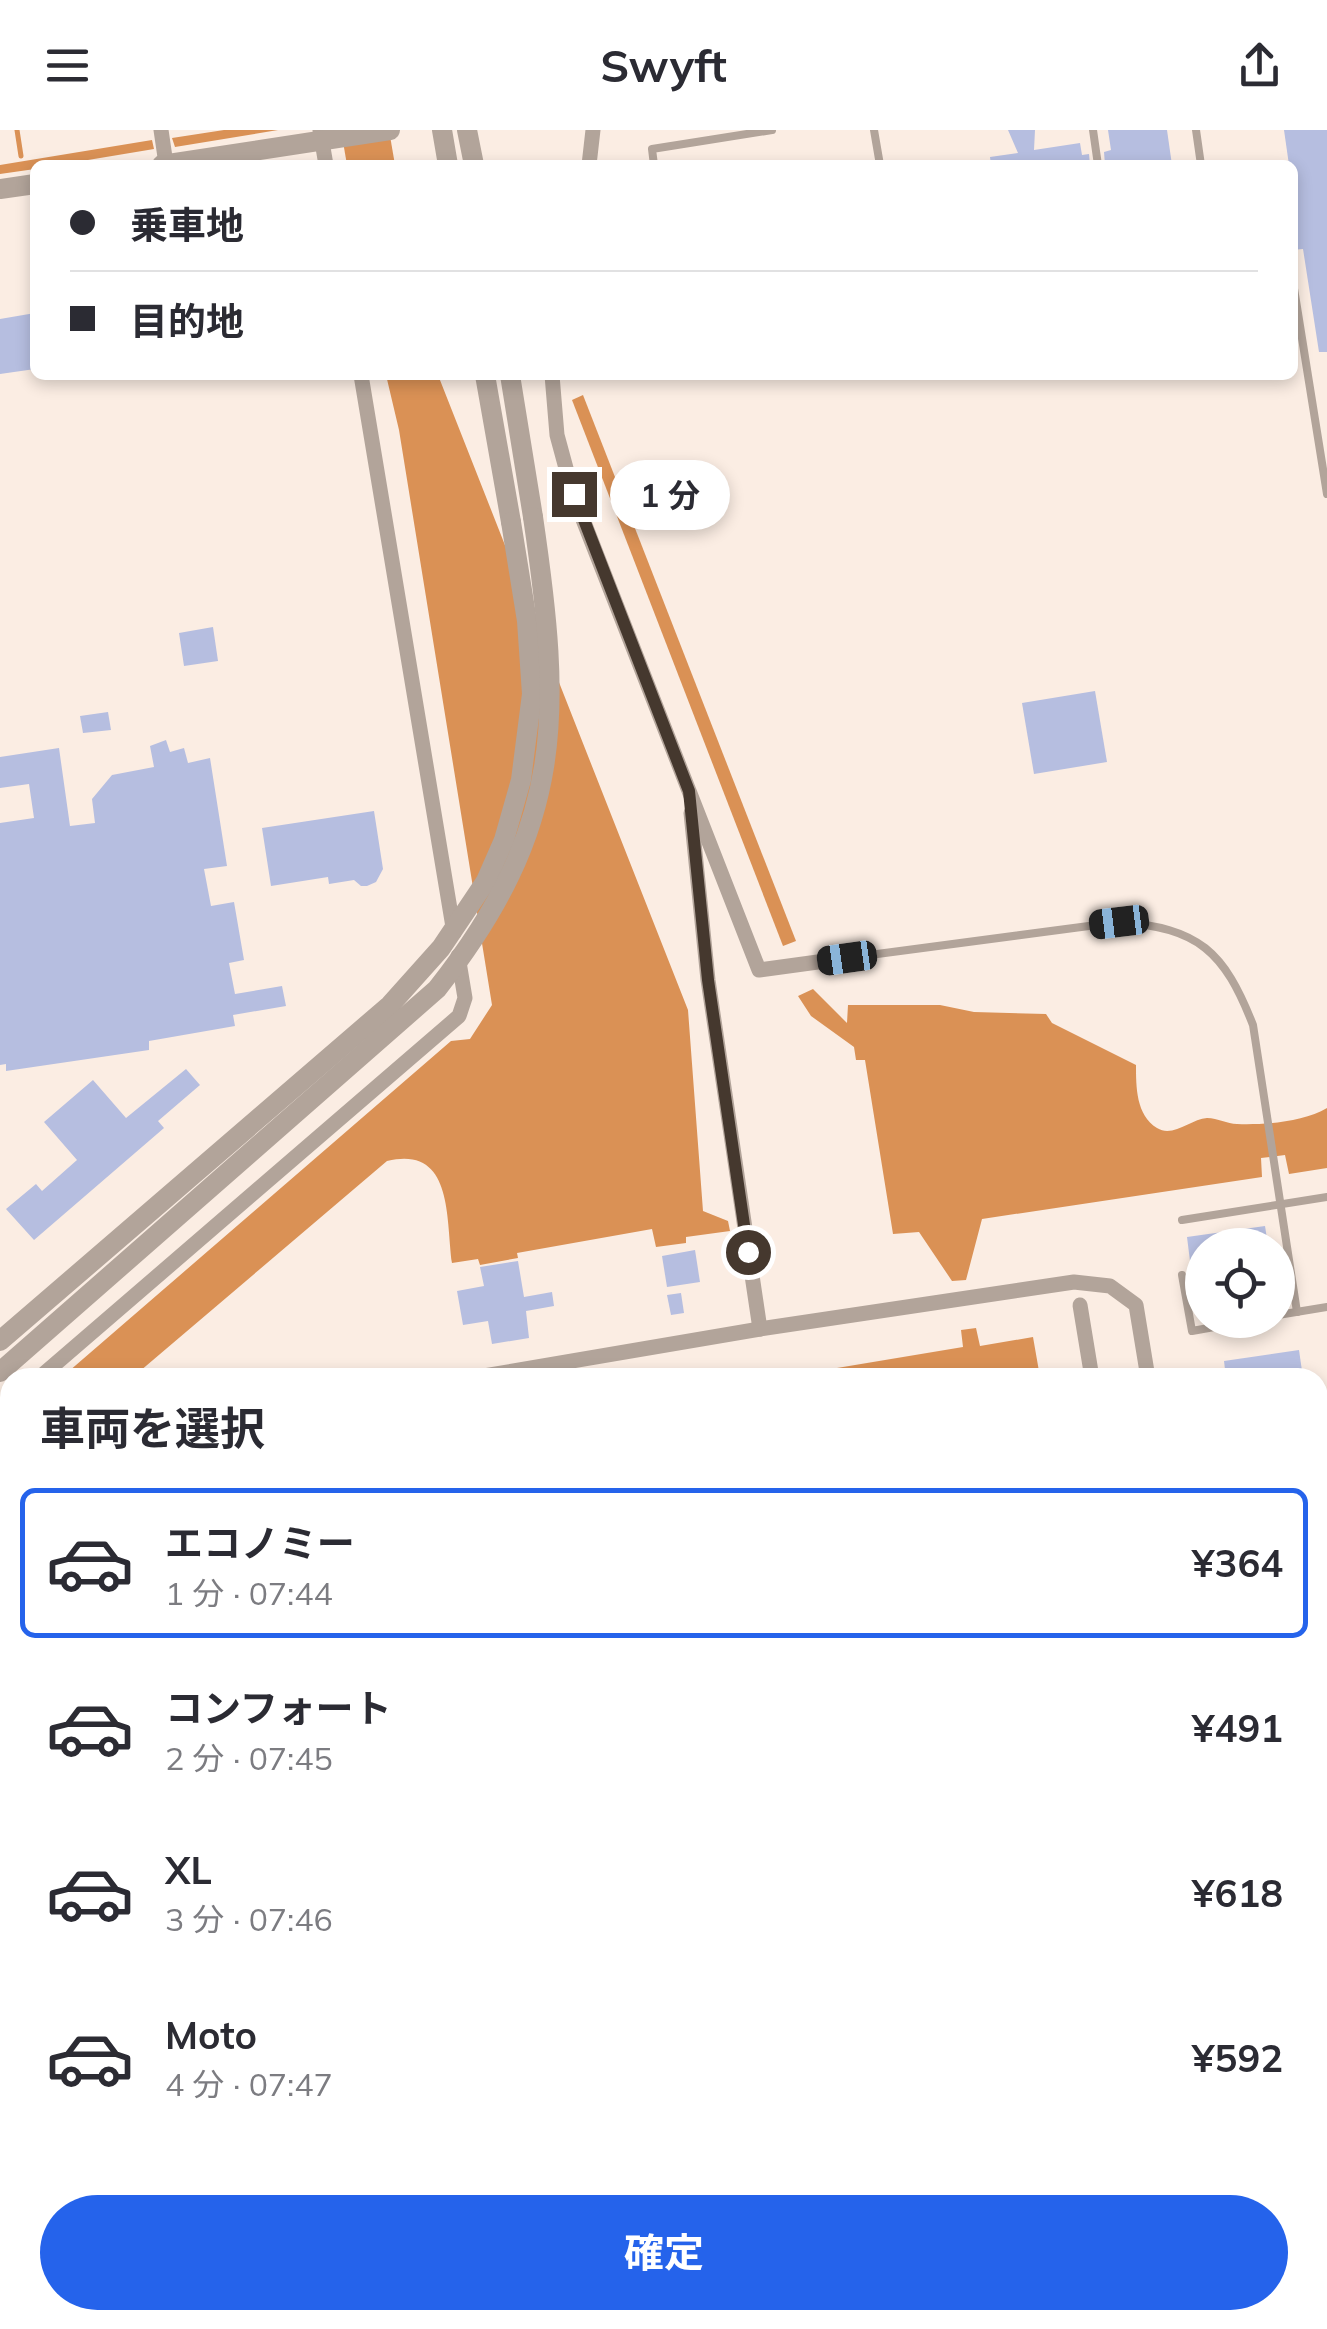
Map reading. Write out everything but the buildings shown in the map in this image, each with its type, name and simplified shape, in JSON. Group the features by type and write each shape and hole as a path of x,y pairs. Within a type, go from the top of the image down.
{"street":[{"path":"161,130 164,160"},
{"path":"192,160 324,136 390,130"},
{"path":"442,130 447,160"},
{"path":"467,130 473,160"},
{"path":"590,160 594,130"},
{"path":"0,189 30,185"},
{"path":"51,1368 463,1009 465,998 362,380"},
{"path":"0,1341 390,1005 441,948 486,881 504,840 521,780 532,694 526,621 486,380"},
{"path":"5,1368 437,989 477,938 510,879 530,830 546,764 552,699 549,624 511,380"},
{"path":"552,380 557,435 574,494 759,970 847,958"},
{"path":"689,791 708,980 760,1329"},
{"path":"531,1368 1074,1282 1110,1286 1136,1305 1146,1368"},
{"path":"1080,1305 1090,1368"}],"lane":[{"path":"653,160 652,150 772,130"},
{"path":"874,130 879,160"},
{"path":"1093,130 1097,160"},
{"path":"1196,130 1200,160"},
{"path":"1298,313 1327,494"},
{"path":"847,958 1119,922 1159,925 1198,942 1224,966 1253,1025 1297,1312 1327,1307"},
{"path":"1182,1220 1327,1197"},
{"path":"1182,1275 1185,1292"}],"shaded area":[{"path":"224,130 278,130 175,147 172,138"},
{"path":"341,130 389,130 394,160 346,160"},
{"path":"152,140 154,149 88,160 30,160"},
{"path":"30,160 30,170 0,174 0,165"},
{"path":"387,380 440,380 688,1010 703,1211 728,1221 730,1231 686,1237 686,1243 656,1247 652,1229 517,1253 518,1258 480,1265 478,1259 452,1263 446,1206 435,1174 424,1164 408,1159 387,1161 144,1368 73,1368 451,1041 470,1039 492,1005 399,430"},
{"path":"583,395 796,941 783,946 572,400"},
{"path":"813,989 847,1023 848,1005 940,1005 974,1012 1046,1014 1052,1023 1136,1065 1141,1108 1150,1122 1163,1130 1207,1118 1237,1124 1284,1122 1327,1108 1327,1168 1289,1174 1285,1155 1261,1158 1262,1177 982,1219 966,1280 952,1281 919,1232 893,1234 865,1060 856,1060 854,1047 811,1016 798,996"},
{"path":"976,1328 980,1346 1033,1337 1038,1368 837,1368 963,1347 961,1330"}],"waterway":[{"path":"17,130 21,156"}],"route":[{"path":"574,494 689,791 708,980 748,1252"}]}
